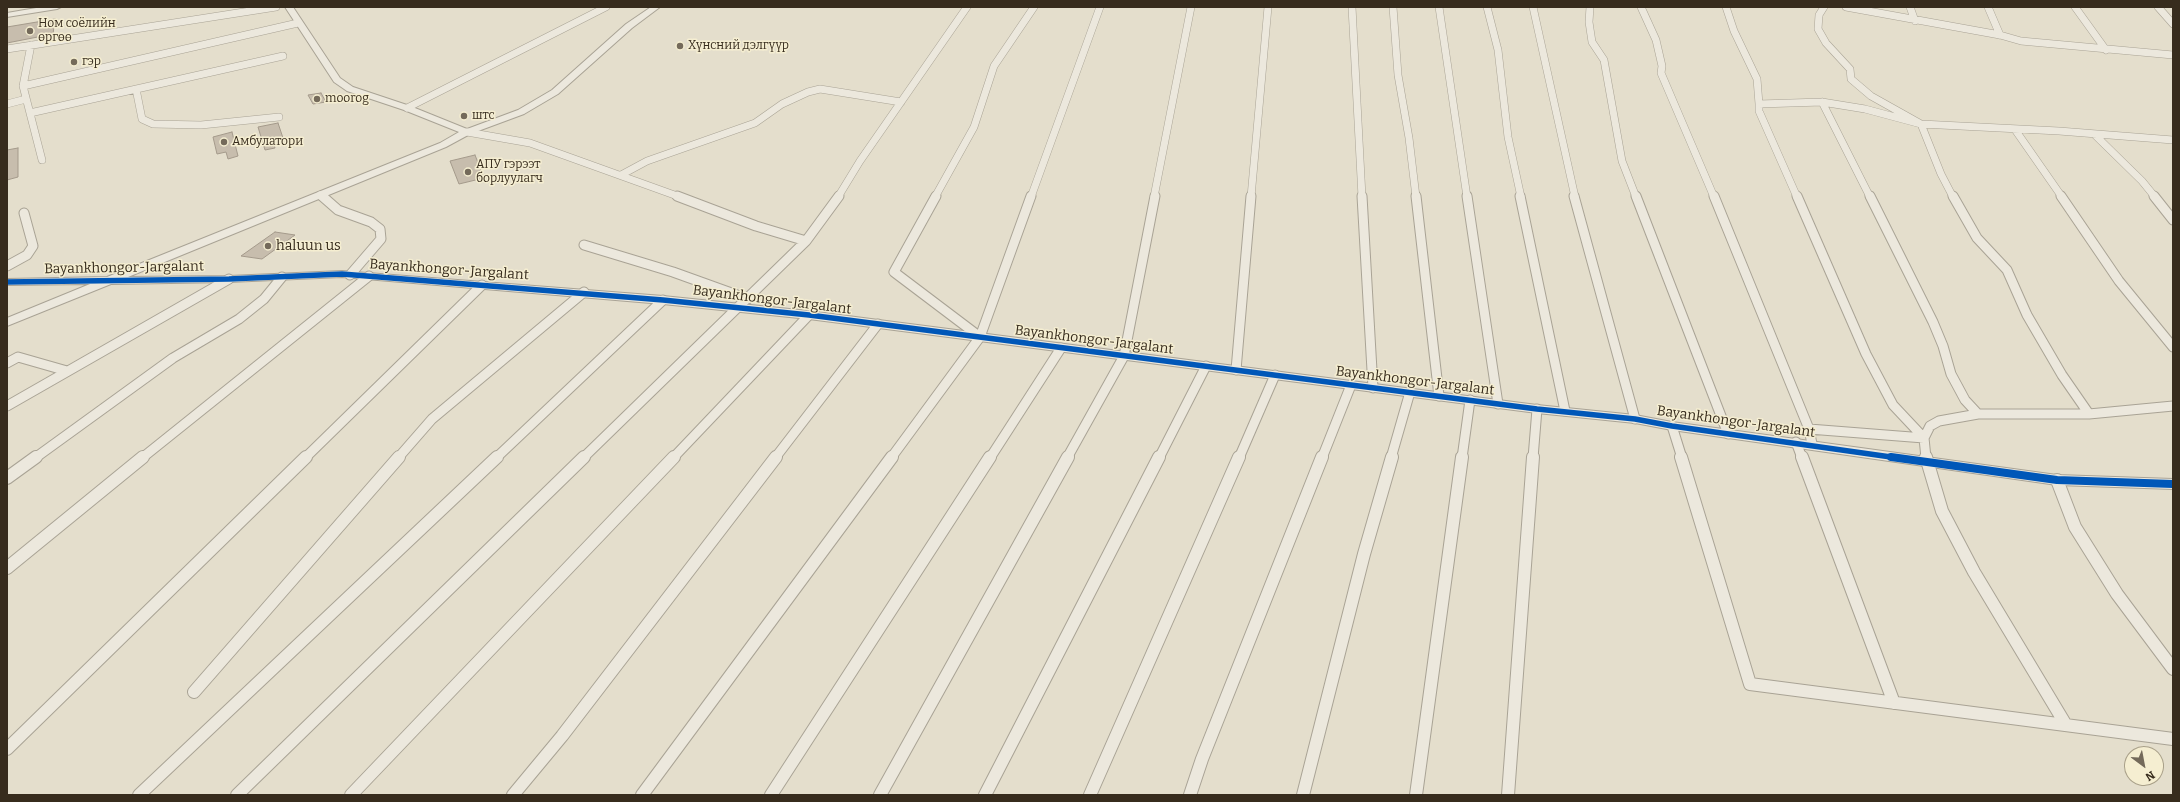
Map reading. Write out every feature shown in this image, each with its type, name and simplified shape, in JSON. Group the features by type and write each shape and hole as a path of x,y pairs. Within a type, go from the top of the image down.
{"street":[{"path":"7,15 57,7"},
{"path":"7,49 276,7"},
{"path":"290,7 298,23 337,80 350,89 407,108 467,132 530,143 621,175 756,226 806,241"},
{"path":"407,108 606,7"},
{"path":"7,322 443,145 467,132 498,122 521,112 555,92 629,26 656,7"},
{"path":"237,795 738,309 806,241 846,186 901,102 967,7"},
{"path":"980,337 894,272 974,127 994,66 1034,7"},
{"path":"642,795 980,337 1100,7"},
{"path":"880,795 1124,356 1191,7"},
{"path":"1236,370 1268,7"},
{"path":"1352,7 1373,388"},
{"path":"1393,7 1398,75 1409,138 1439,396"},
{"path":"1439,7 1498,404"},
{"path":"1487,7 1498,50 1508,137 1565,411"},
{"path":"1533,7 1579,217 1635,419"},
{"path":"1590,7 1589,22 1592,42 1604,60 1622,161 1728,434"},
{"path":"1641,7 1656,40 1662,66 1661,73 1684,123 1809,428 1812,444"},
{"path":"1726,7 1734,32 1757,79 1759,111 1866,354 1893,405 1924,438"},
{"path":"1824,7 1819,15 1818,29 1826,43 1850,69 1852,79 1871,96 1922,124 1941,174 1957,204 1977,238 2007,270 2027,315 2062,375 2089,414"},
{"path":"1846,7 1915,21 2000,35 2021,41 2106,50 2173,54"},
{"path":"1910,7 1915,21"},
{"path":"1988,7 2000,35"},
{"path":"2075,7 2106,50"},
{"path":"2158,7 2173,24"},
{"path":"23,86 298,23"},
{"path":"31,45 23,86 42,160"},
{"path":"30,113 284,56"},
{"path":"136,89 142,119 153,124 201,125 279,118"},
{"path":"621,175 647,161 755,123 782,104 808,92 820,89 901,102"},
{"path":"7,104 26,99"},
{"path":"1759,104 1822,102 1865,109 1922,124 2173,140"},
{"path":"1822,102 1933,322 1943,346 1950,374 1965,400 1978,414"},
{"path":"2016,130 2119,281 2173,347"},
{"path":"2095,135 2142,181 2173,220"},
{"path":"320,195 338,210 371,222 380,229 381,239 350,275"},
{"path":"7,266 27,255 33,246 24,213"},
{"path":"584,245 673,272 748,299"},
{"name":"Bayankhongor-Jargalant","path":"7,282 229,279 350,275 584,292 738,309 809,315 1537,409 1635,419 1672,426 1812,444 1926,462 2057,480 2173,484"},
{"path":"7,568 45,535 369,276"},
{"path":"7,478 174,358 239,319 264,299 282,277"},
{"path":"7,406 229,279"},
{"path":"7,750 482,284"},
{"path":"194,692 432,419 584,292"},
{"path":"139,795 663,300"},
{"path":"351,795 809,315"},
{"path":"513,795 567,729 878,324"},
{"path":"771,795 1061,348"},
{"path":"7,363 18,357 67,371"},
{"path":"985,795 1206,366"},
{"path":"1090,795 1275,375"},
{"path":"1190,795 1205,751 1351,385"},
{"path":"1303,795 1364,554 1410,392"},
{"path":"1416,795 1470,400"},
{"path":"2066,725 1974,572 1942,511 1926,462 1924,438 1930,426 1939,421 1978,414 2089,414 2173,406"},
{"path":"1508,795 1537,409"},
{"path":"1672,426 1750,684 2173,739"},
{"path":"1809,428 1924,438"},
{"path":"1796,442 1894,703"},
{"path":"2057,480 2075,527 2116,594 2173,669"}],"building":[{"name":"Ном соёлийн өргөө","path":"55,19 53,34 7,43 7,27"},
{"name":"moorog","path":"321,93 326,102 313,104 308,95"},
{"path":"278,123 283,138 273,141 275,148 265,150 258,127"},
{"path":"232,132 238,156 228,159 226,152 217,154 213,137"},
{"path":"18,148 18,177 7,180 7,150"},
{"name":"АПУ гэрээт борлуулагч","path":"475,155 484,178 459,184 450,161"},
{"name":"haluun us","path":"275,232 295,235 262,259 241,256"}],"cycle path":[{"path":"7,282 229,279 342,274 663,300 809,315 1537,409 1635,419 1672,426 2057,480 2173,484"}],"place":[{"name":"Ном соёлийн өргөө","path":"30,31"},
{"name":"Хүнсний дэлгүүр","path":"680,46"},
{"name":"гэр","path":"74,62"},
{"name":"moorog","path":"317,99"},
{"name":"штс","path":"464,116"},
{"name":"Амбулатори","path":"224,142"},
{"name":"АПУ гэрээт борлуулагч","path":"468,172"},
{"name":"haluun us","path":"268,246"}]}
